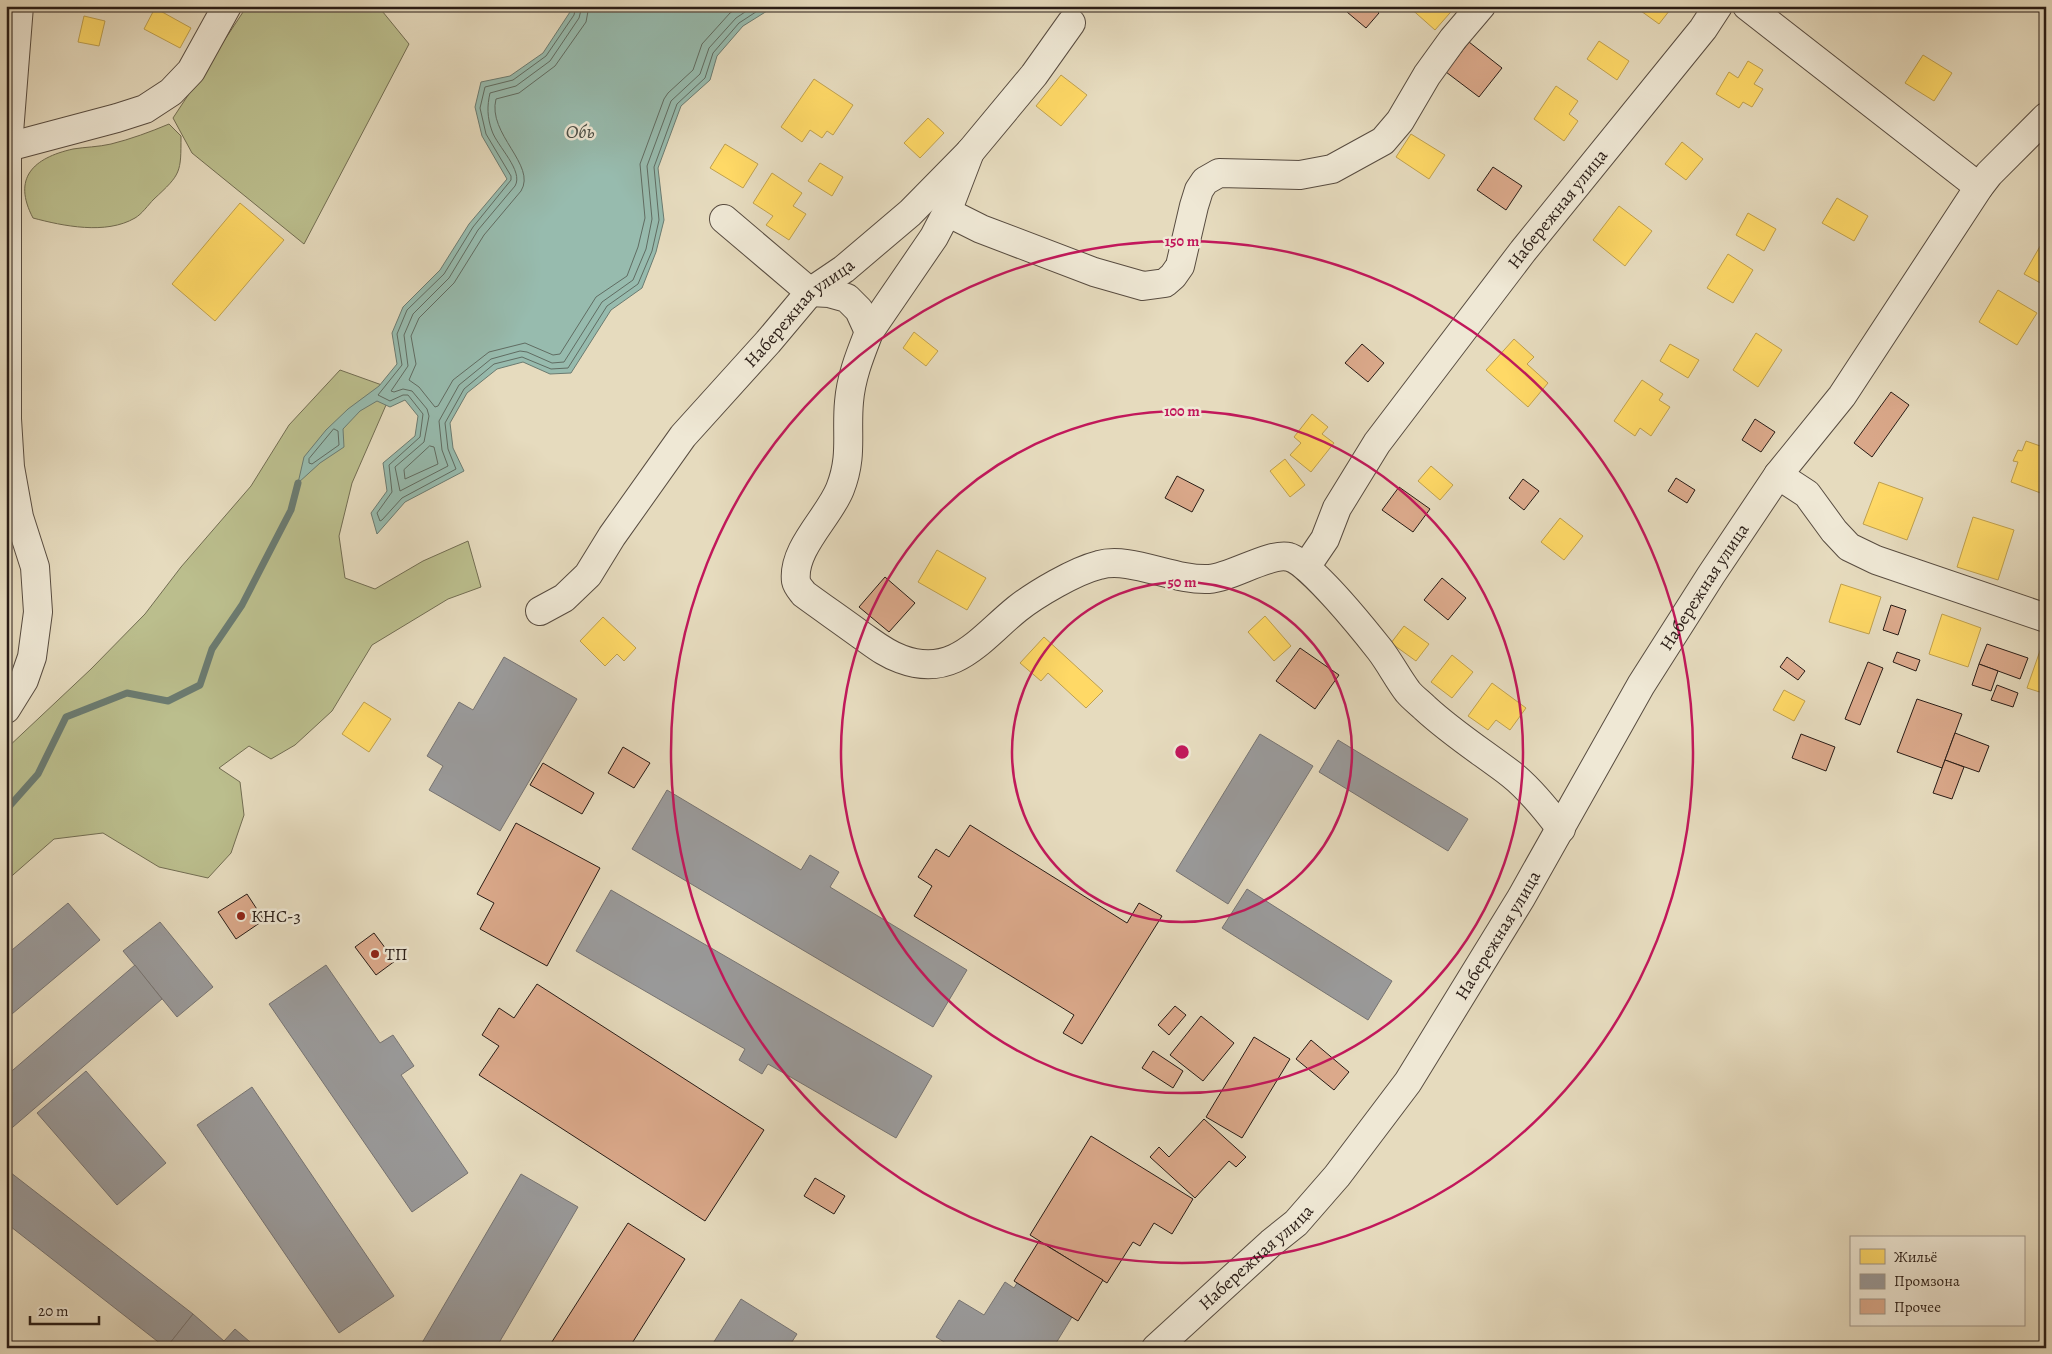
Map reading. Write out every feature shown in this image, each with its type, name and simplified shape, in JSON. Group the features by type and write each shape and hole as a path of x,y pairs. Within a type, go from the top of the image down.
{"street":[{"path":"6,709 24,680 32,657 38,612 35,567 19,516 10,467 6,403 8,147 19,6"},
{"path":"8,147 144,109 171,92 191,71 227,6"},
{"path":"947,212 990,233 1094,272 1143,286 1165,282 1173,276 1180,266 1194,206 1199,190 1205,181 1219,173 1300,175 1332,169 1383,141 1400,121 1427,75 1481,6"},
{"name":"Набережная улица","path":"1306,567 1325,539 1337,508 1381,437 1523,251 1718,6"},
{"path":"1747,6 1979,188"},
{"name":"Набережная улица","path":"540,610 564,598 588,575 612,536 683,436 768,342 810,292 844,269 910,213 970,152 1034,75 1071,23"},
{"name":"Набережная улица","path":"1156,1348 1296,1223 1337,1176 1408,1082 1479,968 1561,829 1641,685 1778,475 1842,396 1989,174 2046,117"},
{"path":"970,152 947,212 929,244 869,332 852,379 849,403 848,455 839,491 797,564 796,583 804,594 884,651 900,659 919,664 936,665 974,647 1019,608 1058,583 1100,564 1130,564 1194,580 1218,578 1249,566 1288,556 1306,567 1379,649 1409,693 1441,722 1513,775 1538,800 1561,829"},
{"path":"724,219 810,292 829,293 847,298 859,310 869,332"},
{"path":"1778,475 1807,494 1834,531 1849,547 1876,560 2046,618"}],"green space":[{"path":"247,6 378,6 409,44 304,244 192,153 173,118"},
{"path":"169,124 181,136 181,158 178,172 170,184 138,216 124,223 98,228 58,224 33,218 27,204 25,192 26,181 30,172 37,164 59,153 73,149 111,144"},
{"path":"340,370 393,389 352,483 339,536 345,578 375,589 423,561 468,541 481,587 448,599 372,645 332,711 295,745 271,759 249,746 219,768 240,782 244,815 231,853 208,878 159,867 103,833 54,839 6,881 6,749 91,669 145,614 181,567 251,486 289,425"}],"water":[{"name":"Обь","path":"571,6 775,6 743,26 717,56 710,80 681,106 658,168 664,220 656,252 642,288 611,310 571,373 550,374 523,362 497,369 467,393 450,423 453,448 464,471 405,502 377,534 371,513 387,491 383,463 415,436 418,416 405,400 390,407 377,401 360,411 343,429 344,447 320,463 298,483 304,457 326,430 348,409 379,386 397,364 392,333 403,307 440,270 469,224 507,179 482,136 475,107 481,82 510,76 543,53 570,12"}],"building: Жильё":[{"path":"1408,6 1456,6 1435,30"},
{"path":"1634,6 1673,6 1659,24"},
{"path":"155,8 191,28 180,48 144,29"},
{"path":"84,16 105,21 99,46 78,42"},
{"path":"1599,41 1629,61 1617,80 1587,59"},
{"path":"1923,55 1952,73 1934,101 1905,83"},
{"path":"1748,61 1763,70 1754,84 1763,89 1752,107 1743,102 1739,108 1716,94 1729,72 1738,78"},
{"path":"1061,75 1087,95 1061,126 1036,106"},
{"path":"814,79 853,105 833,135 827,131 822,138 810,130 802,142 781,127"},
{"path":"1556,86 1578,101 1569,114 1578,121 1564,141 1534,119"},
{"path":"928,118 944,133 920,158 904,143"},
{"path":"1411,134 1445,155 1429,179 1396,157"},
{"path":"1682,142 1703,159 1686,180 1665,164"},
{"path":"725,144 758,164 743,188 710,168"},
{"path":"820,163 843,177 832,196 808,181"},
{"path":"772,173 802,193 793,206 806,214 789,240 766,225 773,216 753,203"},
{"path":"1837,198 1868,216 1854,241 1822,223"},
{"path":"240,203 284,240 215,321 172,284"},
{"path":"1619,206 1652,231 1625,266 1593,240"},
{"path":"1748,213 1776,229 1764,251 1736,235"},
{"path":"2046,236 2046,286 2024,274"},
{"path":"1728,254 1753,270 1733,303 1707,288"},
{"path":"1998,290 2037,313 2017,345 1979,322"},
{"path":"914,332 938,351 926,366 903,348"},
{"path":"1756,333 1782,350 1758,387 1733,370"},
{"path":"1514,339 1534,357 1527,364 1548,383 1528,407 1486,370"},
{"path":"1670,344 1699,360 1688,378 1660,361"},
{"path":"1642,380 1663,394 1659,400 1670,407 1651,436 1640,428 1635,436 1614,421"},
{"path":"1312,414 1328,427 1322,434 1334,443 1311,472 1290,455 1301,443 1294,437"},
{"path":"2026,441 2046,448 2046,495 2011,482 2018,462 2013,461 2018,450 2022,451"},
{"path":"1285,459 1305,485 1290,497 1270,471"},
{"path":"1431,466 1453,485 1440,500 1418,481"},
{"path":"1879,482 1923,498 1907,540 1863,524"},
{"path":"1973,517 2014,530 1998,580 1957,567"},
{"path":"1560,518 1583,536 1564,560 1541,542"},
{"path":"937,550 986,578 967,610 918,582"},
{"path":"1841,584 1881,597 1869,634 1829,622"},
{"path":"1942,614 1981,628 1968,667 1929,654"},
{"path":"1265,616 1291,646 1274,661 1248,632"},
{"path":"603,617 636,648 624,661 617,654 605,666 580,641"},
{"path":"1404,626 1429,644 1416,661 1391,643"},
{"path":"1044,637 1103,691 1086,708 1048,673 1041,681 1020,663"},
{"path":"2042,645 2046,647 2046,694 2027,688"},
{"path":"1452,655 1473,672 1452,698 1431,682"},
{"path":"1492,683 1526,708 1510,730 1496,720 1488,730 1468,716"},
{"path":"1784,690 1805,701 1794,721 1773,710"},
{"path":"364,702 391,719 369,752 342,734"}],"building: Промзона":[{"path":"504,657 577,699 500,831 429,790 443,766 427,756 459,702 473,710"},
{"path":"1260,734 1313,766 1228,904 1176,871"},
{"path":"1338,740 1468,819 1448,851 1319,772"},
{"path":"667,790 801,870 810,855 839,872 830,887 967,970 933,1027 632,849"},
{"path":"1247,889 1392,981 1368,1020 1222,928"},
{"path":"611,890 932,1076 896,1138 768,1064 762,1074 739,1060 745,1049 576,951"},
{"path":"68,903 100,940 6,1019 6,955"},
{"path":"160,922 213,987 177,1017 123,951"},
{"path":"135,965 162,999 6,1133 6,1076"},
{"path":"326,965 380,1043 393,1035 414,1066 401,1075 468,1173 412,1212 269,1004"},
{"path":"86,1071 166,1163 117,1205 37,1113"},
{"path":"252,1087 394,1296 339,1333 197,1125"},
{"path":"6,1169 193,1314 166,1348 6,1223"},
{"path":"521,1174 578,1207 496,1348 419,1348"},
{"path":"1005,1282 1014,1288 1017,1283 1072,1317 1053,1348 954,1348 936,1337 959,1300 984,1315"},
{"path":"741,1299 797,1334 788,1348 710,1348"},
{"path":"193,1314 224,1341 235,1329 257,1348 166,1348"}],"building: Прочее":[{"path":"1352,6 1372,6 1379,13 1366,28 1347,12"},
{"path":"1469,42 1502,68 1479,97 1446,72"},
{"path":"1493,167 1522,186 1506,210 1477,190"},
{"path":"1362,344 1384,363 1368,382 1345,363"},
{"path":"1891,392 1909,405 1872,457 1854,443"},
{"path":"1755,419 1775,432 1761,452 1742,440"},
{"path":"1177,476 1204,490 1192,512 1165,498"},
{"path":"1676,478 1695,490 1687,503 1668,491"},
{"path":"1523,479 1539,491 1524,510 1509,498"},
{"path":"1399,487 1430,509 1413,532 1382,510"},
{"path":"885,577 915,603 889,632 859,607"},
{"path":"1442,578 1466,598 1448,620 1424,600"},
{"path":"1891,605 1906,610 1898,635 1883,630"},
{"path":"1987,644 2028,658 2020,679 1979,664"},
{"path":"1300,648 1339,675 1315,709 1276,681"},
{"path":"1897,652 1920,660 1916,671 1893,662"},
{"path":"1787,657 1805,671 1798,680 1780,667"},
{"path":"1868,662 1883,668 1860,725 1845,719"},
{"path":"1979,664 1998,671 1991,691 1972,685"},
{"path":"1997,685 2018,693 2013,707 1991,700"},
{"path":"1917,699 1962,714 1942,768 1897,752"},
{"path":"1955,733 1989,746 1979,772 1945,760"},
{"path":"1801,734 1835,747 1826,771 1792,758"},
{"path":"623,747 650,763 634,788 608,773"},
{"path":"1945,760 1964,767 1952,799 1933,793"},
{"path":"543,763 594,793 582,814 530,785"},
{"path":"516,823 600,868 547,966 480,929 494,903 477,894"},
{"path":"970,825 1127,923 1139,903 1162,916 1082,1044 1063,1033 1074,1015 914,916 932,886 918,877 936,849 949,857"},
{"name":"КНС-3","path":"247,894 264,920 236,939 218,912"},
{"name":"ТП","path":"374,933 395,961 376,975 355,947"},
{"path":"537,984 764,1130 705,1221 479,1075 499,1046 482,1035 499,1008 514,1018"},
{"path":"1175,1006 1186,1015 1169,1035 1158,1025"},
{"path":"1201,1016 1234,1043 1203,1081 1170,1055"},
{"path":"1254,1037 1290,1059 1242,1138 1206,1117"},
{"path":"1311,1040 1349,1072 1334,1090 1296,1059"},
{"path":"1153,1051 1183,1071 1173,1088 1142,1068"},
{"path":"1204,1119 1246,1157 1236,1167 1229,1161 1195,1198 1150,1157 1159,1147 1169,1157"},
{"path":"1091,1136 1193,1199 1172,1234 1154,1223 1140,1246 1133,1242 1107,1283 1030,1235"},
{"path":"815,1178 845,1196 834,1214 804,1196"},
{"path":"628,1223 685,1259 629,1348 548,1348"},
{"path":"1039,1241 1103,1280 1078,1321 1014,1281"}],"waterway":[{"path":"6,810 38,774 66,717 127,693 168,701 200,685 212,649 242,605 291,510 298,483"}],"place":[{"name":"КНС-3","path":"241,916"},
{"name":"ТП","path":"375,954"}]}
